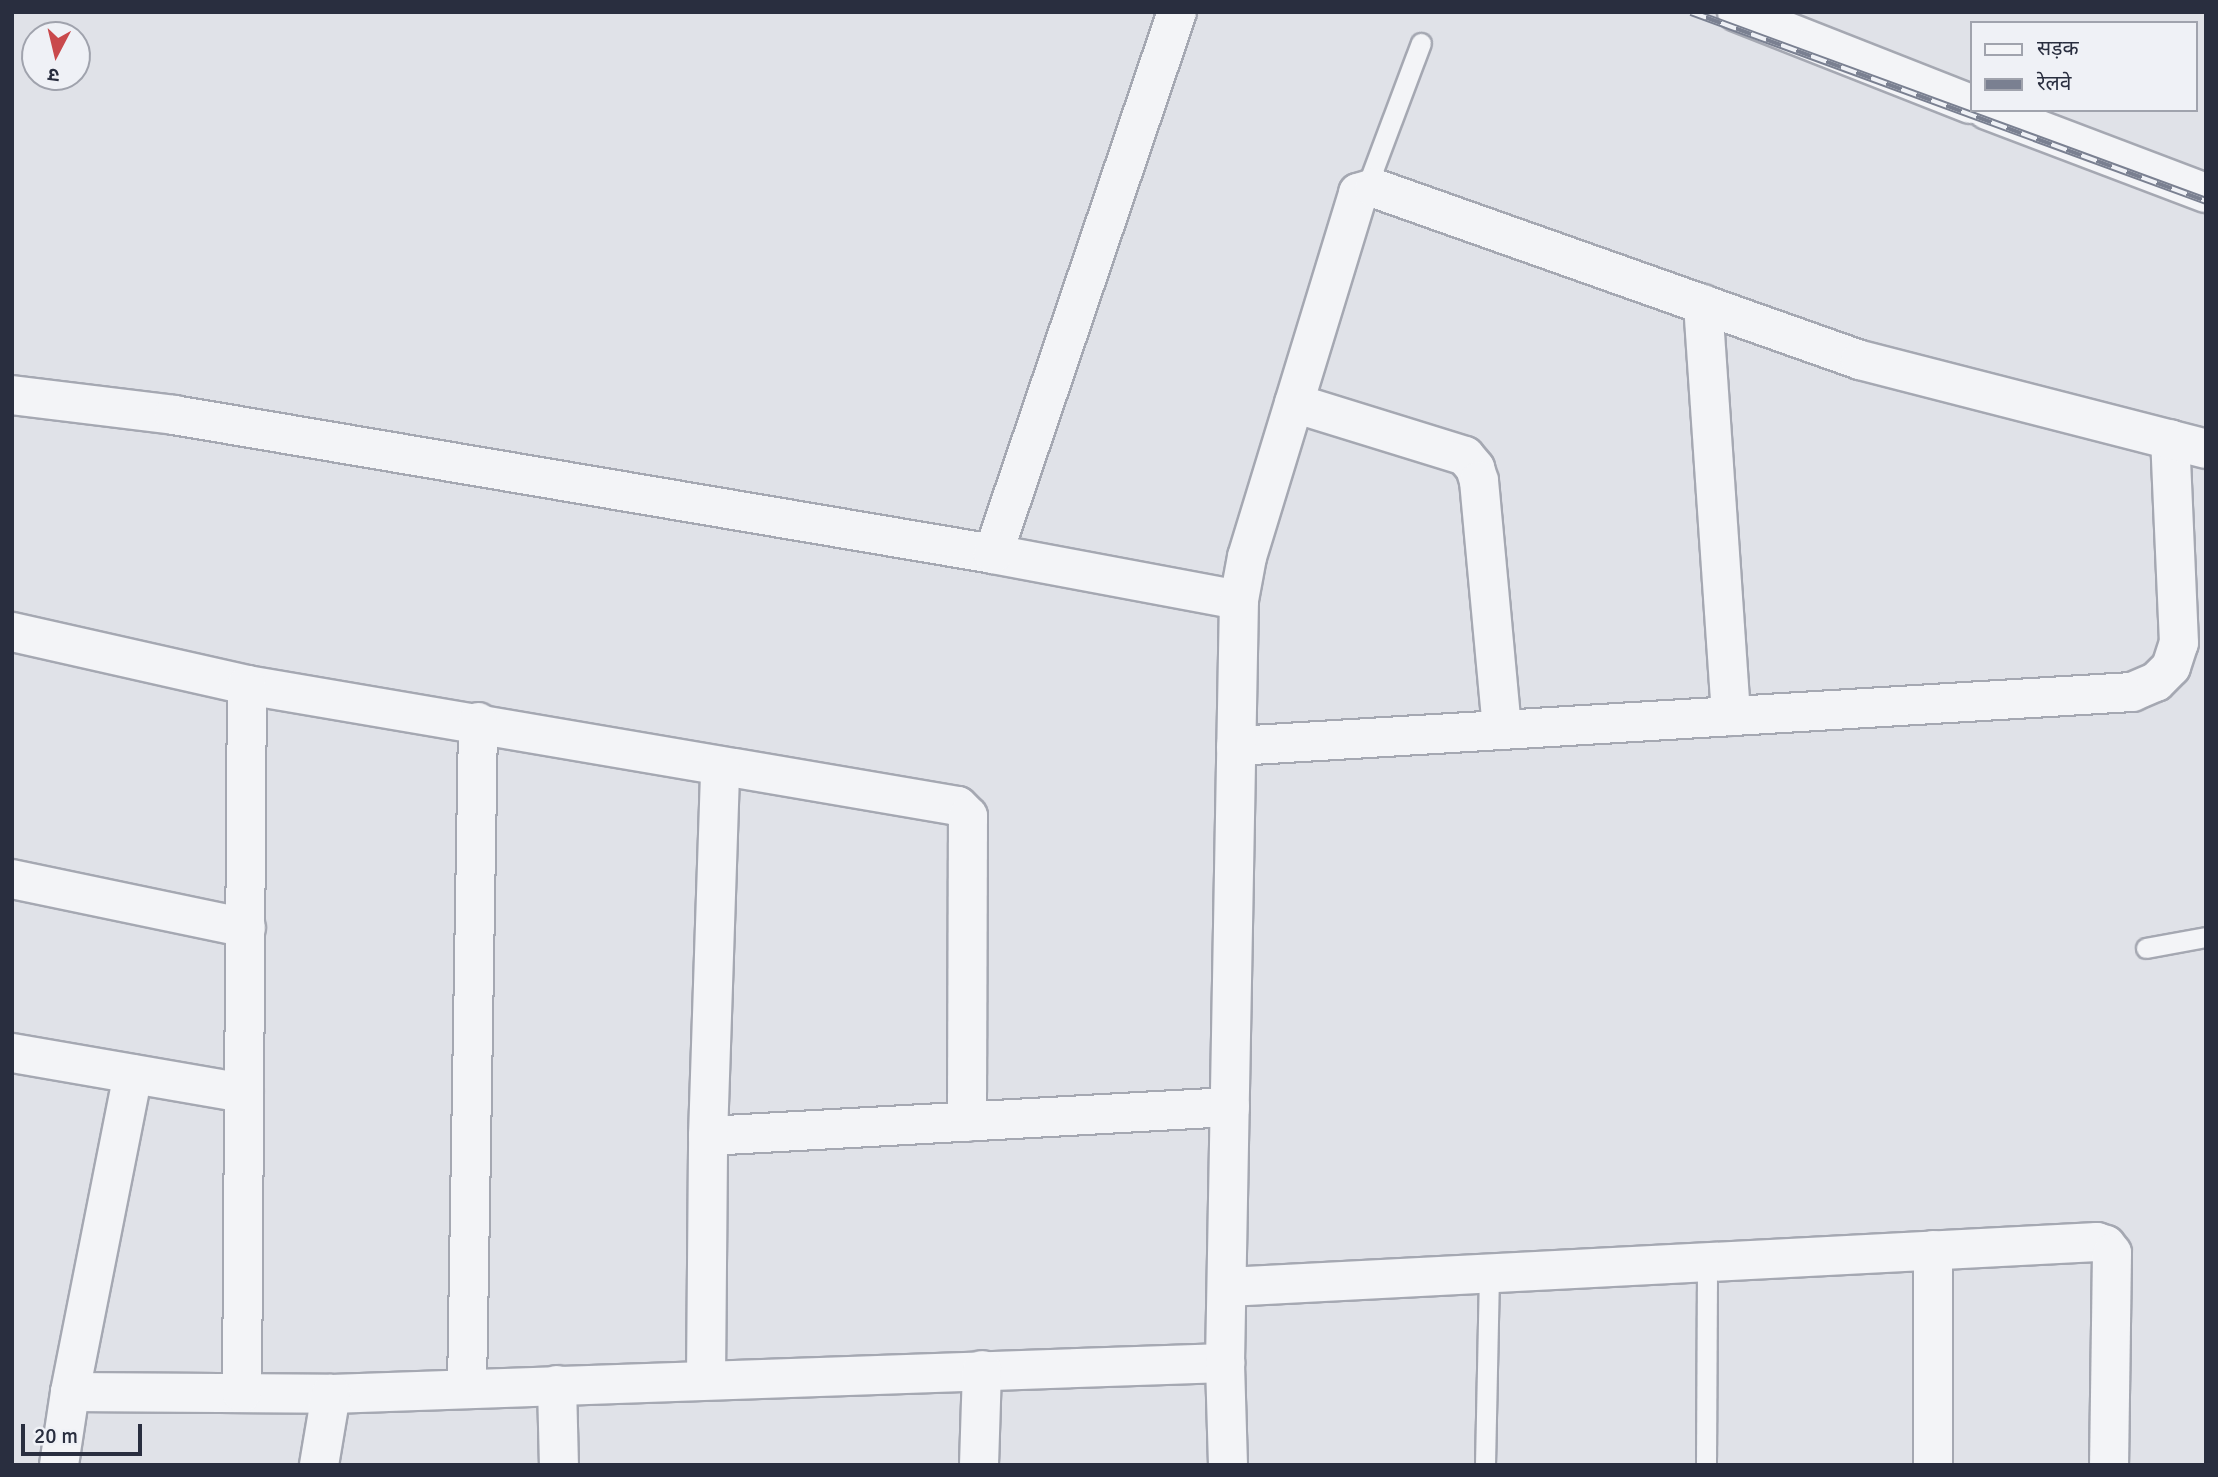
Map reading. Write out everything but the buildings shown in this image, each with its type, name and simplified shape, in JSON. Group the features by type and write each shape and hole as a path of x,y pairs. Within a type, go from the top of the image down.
{"street":[{"path":"993,554 1177,12"},
{"path":"1737,12 1969,103"},
{"path":"1992,112 2206,193"},
{"path":"1228,1465 1226,1363 1236,746 1239,600 1247,557 1358,194 1374,188 1860,360 2188,444 2179,643 2171,667 2155,682 2132,692 1236,746"},
{"path":"1703,304 1731,716"},
{"path":"12,395 174,415 993,554 1239,600"},
{"path":"1294,403 1465,456 1475,468 1479,481 1502,730"},
{"path":"12,632 247,685 948,802 965,811 968,816 968,1122"},
{"path":"242,1393 247,685"},
{"path":"467,1388 478,722"},
{"path":"706,1379 708,1136 720,766"},
{"path":"12,879 246,928"},
{"path":"12,1053 244,1093"},
{"path":"59,1465 70,1392 133,1074"},
{"path":"708,1136 1230,1107"},
{"path":"1227,1287 2097,1242 2106,1245 2112,1253 2109,1465"},
{"path":"1933,1250 1933,1465"},
{"path":"70,1392 331,1394 1226,1363"},
{"path":"979,1465 982,1370"},
{"path":"557,1385 559,1465"},
{"path":"319,1465 331,1394"}],"lane":[{"path":"1366,189 1421,44"},
{"path":"2146,948 2206,937"},
{"path":"1706,1465 1707,1262"},
{"path":"1485,1465 1489,1274"}],"railway":[{"path":"1691,12 2206,201"}]}
